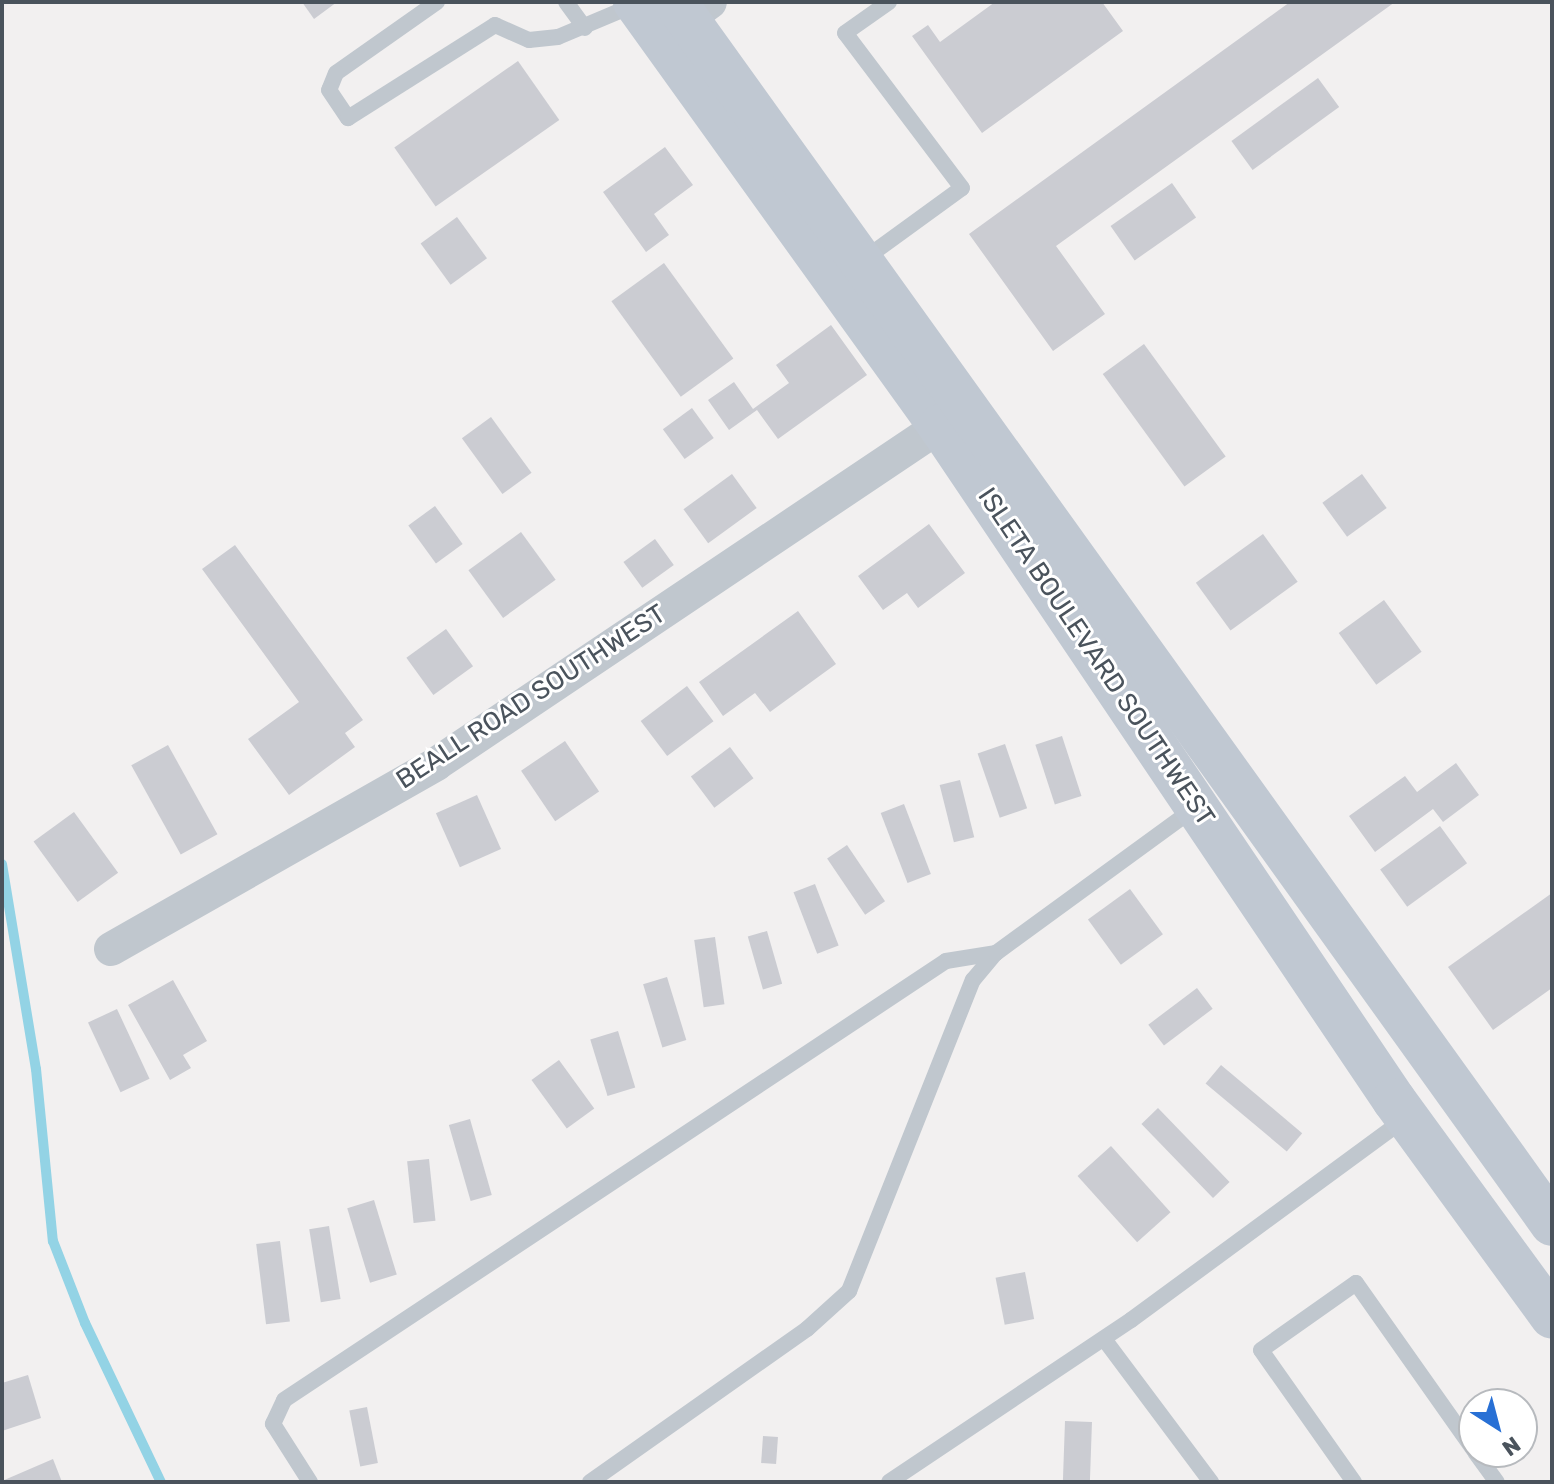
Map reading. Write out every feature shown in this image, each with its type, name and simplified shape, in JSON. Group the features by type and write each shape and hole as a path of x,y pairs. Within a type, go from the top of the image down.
{"main road":[{"name":"ISLETA BOULEVARD SOUTHWEST","path":"667,11 862,261 1552,1224"},
{"name":"ISLETA BOULEVARD SOUTHWEST","path":"667,11 940,426 1407,1118 1552,1317"}],"street":[{"name":"BEALL ROAD SOUTHWEST","path":"111,949 436,764 940,426"}],"lane":[{"path":"437,2 336,73 329,90 348,118 495,25 529,40 667,11"},
{"path":"566,2 585,28"},
{"path":"862,261 962,188 845,33 889,2"},
{"path":"590,1482 807,1329 849,1291 973,980 996,953 1198,806"},
{"path":"310,1482 273,1424 284,1400 946,961 996,953"},
{"path":"889,1482 1104,1339 1407,1118"},
{"path":"1354,1482 1261,1350 1356,1283 1458,1427"},
{"path":"1104,1339 1211,1482"}],"building":[{"path":"302,2 337,2 314,19"},
{"path":"995,2 1102,2 1123,31 982,133 912,36 928,25 940,42"},
{"path":"1290,2 1395,2 1056,246 1105,314 1053,351 969,234"},
{"path":"518,61 559,120 436,207 394,148"},
{"path":"1318,78 1339,107 1253,170 1231,141"},
{"path":"665,147 693,185 654,214 669,235 646,252 603,192"},
{"path":"1172,183 1196,217 1135,260 1111,226"},
{"path":"457,217 487,258 451,285 421,243"},
{"path":"664,263 733,358 681,397 611,301"},
{"path":"831,325 867,375 778,439 757,410 729,430 708,400 734,382 753,409 789,383 776,365"},
{"path":"1144,344 1226,456 1184,486 1103,374"},
{"path":"692,408 714,438 685,459 663,429"},
{"path":"491,417 532,473 502,494 462,438"},
{"path":"732,474 757,508 708,543 683,509"},
{"path":"1362,474 1387,508 1347,537 1322,503"},
{"path":"435,506 463,544 436,563 408,525"},
{"path":"929,524 965,573 918,608 907,593 883,610 858,576"},
{"path":"521,532 556,580 503,618 468,570"},
{"path":"1263,534 1298,582 1231,631 1196,583"},
{"path":"655,539 674,565 642,588 623,562"},
{"path":"235,545 363,720 345,733 355,747 289,795 248,739 299,702 202,569"},
{"path":"1384,600 1422,652 1376,685 1339,633"},
{"path":"798,611 836,664 770,712 755,693 723,716 699,682"},
{"path":"446,629 473,666 433,695 406,658"},
{"path":"687,686 713,721 667,756 641,721"},
{"path":"1062,736 1081,796 1055,805 1035,745"},
{"path":"565,741 599,792 555,821 521,771"},
{"path":"1005,744 1027,808 1000,818 978,753"},
{"path":"168,745 217,834 181,855 131,765"},
{"path":"730,747 753,778 714,808 691,776"},
{"path":"1456,763 1479,795 1443,822 1433,809 1375,852 1349,816 1405,776 1417,792"},
{"path":"960,780 974,837 954,842 940,785"},
{"path":"477,795 501,849 460,867 436,813"},
{"path":"904,804 931,874 908,883 881,813"},
{"path":"74,812 118,873 78,902 34,841"},
{"path":"1440,826 1467,863 1407,907 1380,869"},
{"path":"847,845 885,901 865,915 827,858"},
{"path":"815,884 839,946 817,954 794,892"},
{"path":"1130,889 1163,934 1121,965 1088,920"},
{"path":"1552,893 1552,988 1493,1030 1448,967"},
{"path":"767,931 782,984 763,989 748,937"},
{"path":"715,937 724,1004 704,1007 694,940"},
{"path":"667,977 686,1040 662,1047 643,984"},
{"path":"173,980 207,1041 183,1055 191,1068 170,1080 128,1005"},
{"path":"1197,988 1213,1009 1164,1045 1148,1025"},
{"path":"117,1009 150,1079 121,1092 88,1023"},
{"path":"618,1031 635,1087 608,1096 590,1039"},
{"path":"559,1060 594,1109 567,1129 531,1080"},
{"path":"1221,1065 1302,1133 1287,1152 1206,1083"},
{"path":"1158,1108 1230,1182 1213,1198 1141,1124"},
{"path":"470,1119 492,1195 471,1201 449,1125"},
{"path":"1111,1146 1171,1212 1137,1242 1078,1176"},
{"path":"429,1159 435,1221 414,1223 407,1161"},
{"path":"374,1200 397,1275 370,1283 347,1208"},
{"path":"329,1226 341,1299 321,1302 309,1229"},
{"path":"280,1241 290,1321 266,1324 256,1244"},
{"path":"1025,1272 1034,1319 1005,1325 996,1278"},
{"path":"28,1375 41,1418 2,1431 2,1383"},
{"path":"367,1407 378,1463 360,1466 349,1410"},
{"path":"1065,1421 1092,1422 1090,1482 1063,1482"},
{"path":"763,1436 778,1437 776,1464 761,1463"},
{"path":"53,1459 62,1482 2,1482 2,1481"}],"waterway":[{"path":"2,864 36,1069 53,1241 85,1323 161,1482"}]}
